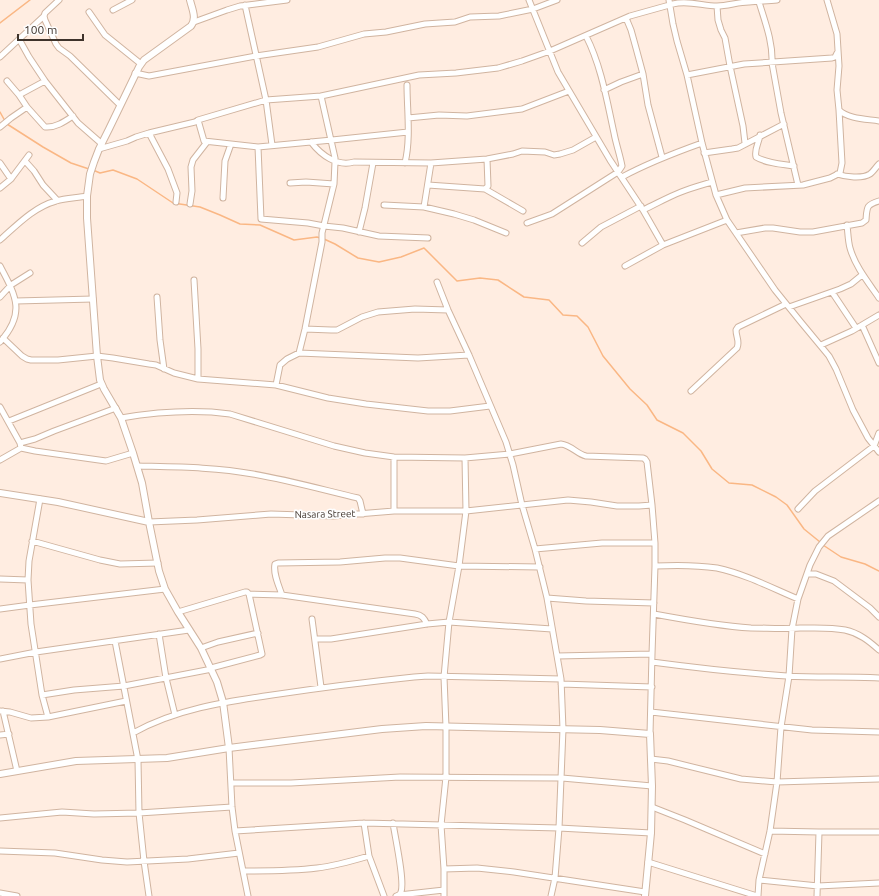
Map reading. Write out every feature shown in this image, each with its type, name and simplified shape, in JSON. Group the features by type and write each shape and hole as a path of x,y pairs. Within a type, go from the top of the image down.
{"street":[{"path":"0,57 60,0"},
{"path":"113,10 132,0"},
{"path":"190,0 194,22"},
{"path":"248,896 235,831 232,807 229,748 223,702 217,682 201,648 165,589 148,522 142,483 133,453 121,418 100,380 87,225 87,196 90,174 100,146 135,73 144,60 191,26 194,22 245,5 286,0"},
{"path":"529,0 558,72 610,160 642,208 663,245"},
{"path":"135,73 149,76 256,56 318,47 364,34 386,32 425,24 455,22 470,17 499,16 533,9 557,0"},
{"path":"19,39 45,81 78,123 100,146 113,146 266,100 321,96 419,75 456,73 498,68 550,51 626,18 670,3 689,3 717,6 777,0"},
{"path":"716,195 745,188 798,185 830,178 840,173 842,163 837,90 839,66 837,53 838,46 827,0"},
{"path":"759,2 772,49 772,63 798,185"},
{"path":"670,3 676,35 688,75 704,153 716,195 727,220 775,290 829,356 853,410 868,438 879,452"},
{"path":"245,5 266,100 272,146"},
{"path":"717,6 718,20 725,38 745,144"},
{"path":"89,12 105,35 141,64"},
{"path":"44,16 59,48 70,56 120,105"},
{"path":"626,18 631,30 643,74 648,105 662,158"},
{"path":"586,36 597,60 612,120 622,166 620,174"},
{"path":"688,75 744,64 832,58 835,57 837,53"},
{"path":"604,90 643,74"},
{"path":"8,81 27,107 45,127 61,124 73,116"},
{"path":"19,95 45,81"},
{"path":"405,163 408,132 407,85"},
{"path":"408,118 439,115 467,116 522,109 569,90"},
{"path":"299,354 305,330 324,226 334,184 336,162 321,96"},
{"path":"1,127 27,107"},
{"path":"839,110 852,117 879,121"},
{"path":"198,120 204,142 258,147 408,132"},
{"path":"704,153 732,149 784,124"},
{"path":"149,134 168,169 178,193 176,202"},
{"path":"760,135 755,153 756,157 771,163 781,163 794,166"},
{"path":"311,142 318,150 336,162 345,164 354,162 373,162 431,164 487,159 522,151 545,152 554,155 573,150 596,137"},
{"path":"190,204 192,191 191,167 193,160 207,142"},
{"path":"527,224 552,214 620,174 674,152 702,143"},
{"path":"223,198 225,161 231,144"},
{"path":"258,147 261,219 343,228 379,236 428,238"},
{"path":"0,188 12,179 29,155"},
{"path":"485,189 488,186 487,159"},
{"path":"25,161 43,185 57,200"},
{"path":"359,232 373,162"},
{"path":"0,163 12,179"},
{"path":"424,207 431,164"},
{"path":"837,174 843,177 864,176 870,174 879,164"},
{"path":"290,182 334,184"},
{"path":"582,243 602,227 642,208 662,202 695,187 712,182"},
{"path":"428,185 485,189 523,210"},
{"path":"0,240 23,220 43,206 57,200 87,196"},
{"path":"736,233 765,228 813,232 865,222 867,208 869,205 879,201"},
{"path":"384,205 424,207 474,220 506,233"},
{"path":"625,266 663,245 727,220"},
{"path":"847,226 852,255 862,275 879,298"},
{"path":"0,266 11,285 16,301 16,314 11,326 1,340 27,359 58,360 97,356 149,364 174,374 198,379 276,385 328,398 428,411 450,411 490,406"},
{"path":"0,297 11,285 30,273"},
{"path":"691,391 737,348 739,341 736,335 736,330 738,327 788,306 832,292 851,284 862,275"},
{"path":"194,280 198,349 198,379"},
{"path":"437,282 506,442 514,466 522,505 540,567 547,598 561,681 563,729 559,828 551,896"},
{"path":"832,292 859,327 879,363"},
{"path":"157,297 164,369"},
{"path":"16,301 93,299"},
{"path":"305,330 337,330 362,317 378,312 415,309 448,310"},
{"path":"821,345 859,327 879,315"},
{"path":"276,385 280,365 287,359 299,354 418,358 469,356"},
{"path":"9,422 101,384"},
{"path":"0,407 21,445 35,451 106,461 133,453"},
{"path":"0,460 21,445 116,408"},
{"path":"121,418 190,411 230,414 334,446 365,453 394,457 465,458 510,454 562,444 581,455 586,456 645,459 647,462 655,543 650,734 652,807 645,894 514,872 477,868 444,869"},
{"path":"798,509 815,491 874,446 879,433"},
{"path":"394,457 394,511"},
{"path":"398,895 444,893 441,825 446,777 444,677 449,622 459,566 466,511 465,458"},
{"path":"137,466 201,469 253,474 358,498 363,514"},
{"name":"Nasara Street","path":"0,493 58,502 148,522 211,520 271,514 333,516 394,511 466,511 568,500 617,506 652,505"},
{"path":"40,499 29,561 28,580 31,624 42,695 48,717"},
{"path":"648,862 758,896 759,880 770,830 777,782 781,727 789,676 792,629 798,599 810,565 821,545 828,536 879,501"},
{"path":"32,541 120,564 158,563"},
{"path":"535,549 602,543 655,543"},
{"path":"282,595 276,577 275,564 400,558 459,566 540,567"},
{"path":"655,566 676,565 716,568 737,574 798,599"},
{"path":"807,574 816,574 834,581 870,608 879,617"},
{"path":"0,579 28,580"},
{"path":"0,610 165,589"},
{"path":"178,612 247,592 249,594 282,595 415,614 423,617 427,624"},
{"path":"42,695 74,690 124,686 211,668 261,655 262,653 249,594"},
{"path":"547,598 654,603"},
{"path":"654,614 721,625 750,628 826,628 846,630 858,634 879,650"},
{"path":"312,619 321,687"},
{"path":"315,639 331,639 449,622 552,629"},
{"path":"0,659 36,652 189,630"},
{"path":"201,648 218,642 258,633"},
{"path":"159,634 166,678 175,715"},
{"path":"115,641 138,760 139,813 149,896"},
{"path":"557,656 652,654"},
{"path":"652,662 747,673 789,676 879,678"},
{"path":"133,733 153,723 175,715 223,702 321,687 414,677 561,681 652,687"},
{"path":"17,771 9,734 2,711 31,718 48,717 126,701"},
{"path":"651,712 812,730 879,732"},
{"path":"0,774 76,762 167,758 229,748 382,728 446,727 563,729 650,734"},
{"path":"0,735 9,734"},
{"path":"651,759 668,761 741,779 777,782 879,779"},
{"path":"231,783 291,783 400,777 446,777 562,778 652,786"},
{"path":"0,818 62,812 94,814 139,813 232,807"},
{"path":"652,807 765,854"},
{"path":"235,831 364,823 393,823 559,828 651,833"},
{"path":"364,823 369,856 384,896"},
{"path":"393,823 402,879 401,892 398,895"},
{"path":"770,830 879,832"},
{"path":"817,896 819,832"},
{"path":"0,851 55,853 127,862 188,859 239,853"},
{"path":"242,871 280,871 317,868 369,856"},
{"path":"759,880 818,886 879,883"},
{"path":"0,893 17,896"}],"waterway":[{"path":"0,23 30,0"},
{"path":"0,112 5,121"},
{"path":"7,124 71,163 89,169"},
{"path":"93,170 100,173 113,170 137,179 173,203 200,207 240,224 260,225 294,240 317,237 320,238"},
{"path":"324,239 358,258 379,262 401,257 424,248 457,281 480,278 498,280 524,297 549,300 563,315 577,316 588,327 603,356 630,389 647,405 657,420 683,433 701,451 712,469 729,483 752,485 776,497 787,505 804,529 820,542"},
{"path":"823,545 841,557 865,564 879,571"}]}
